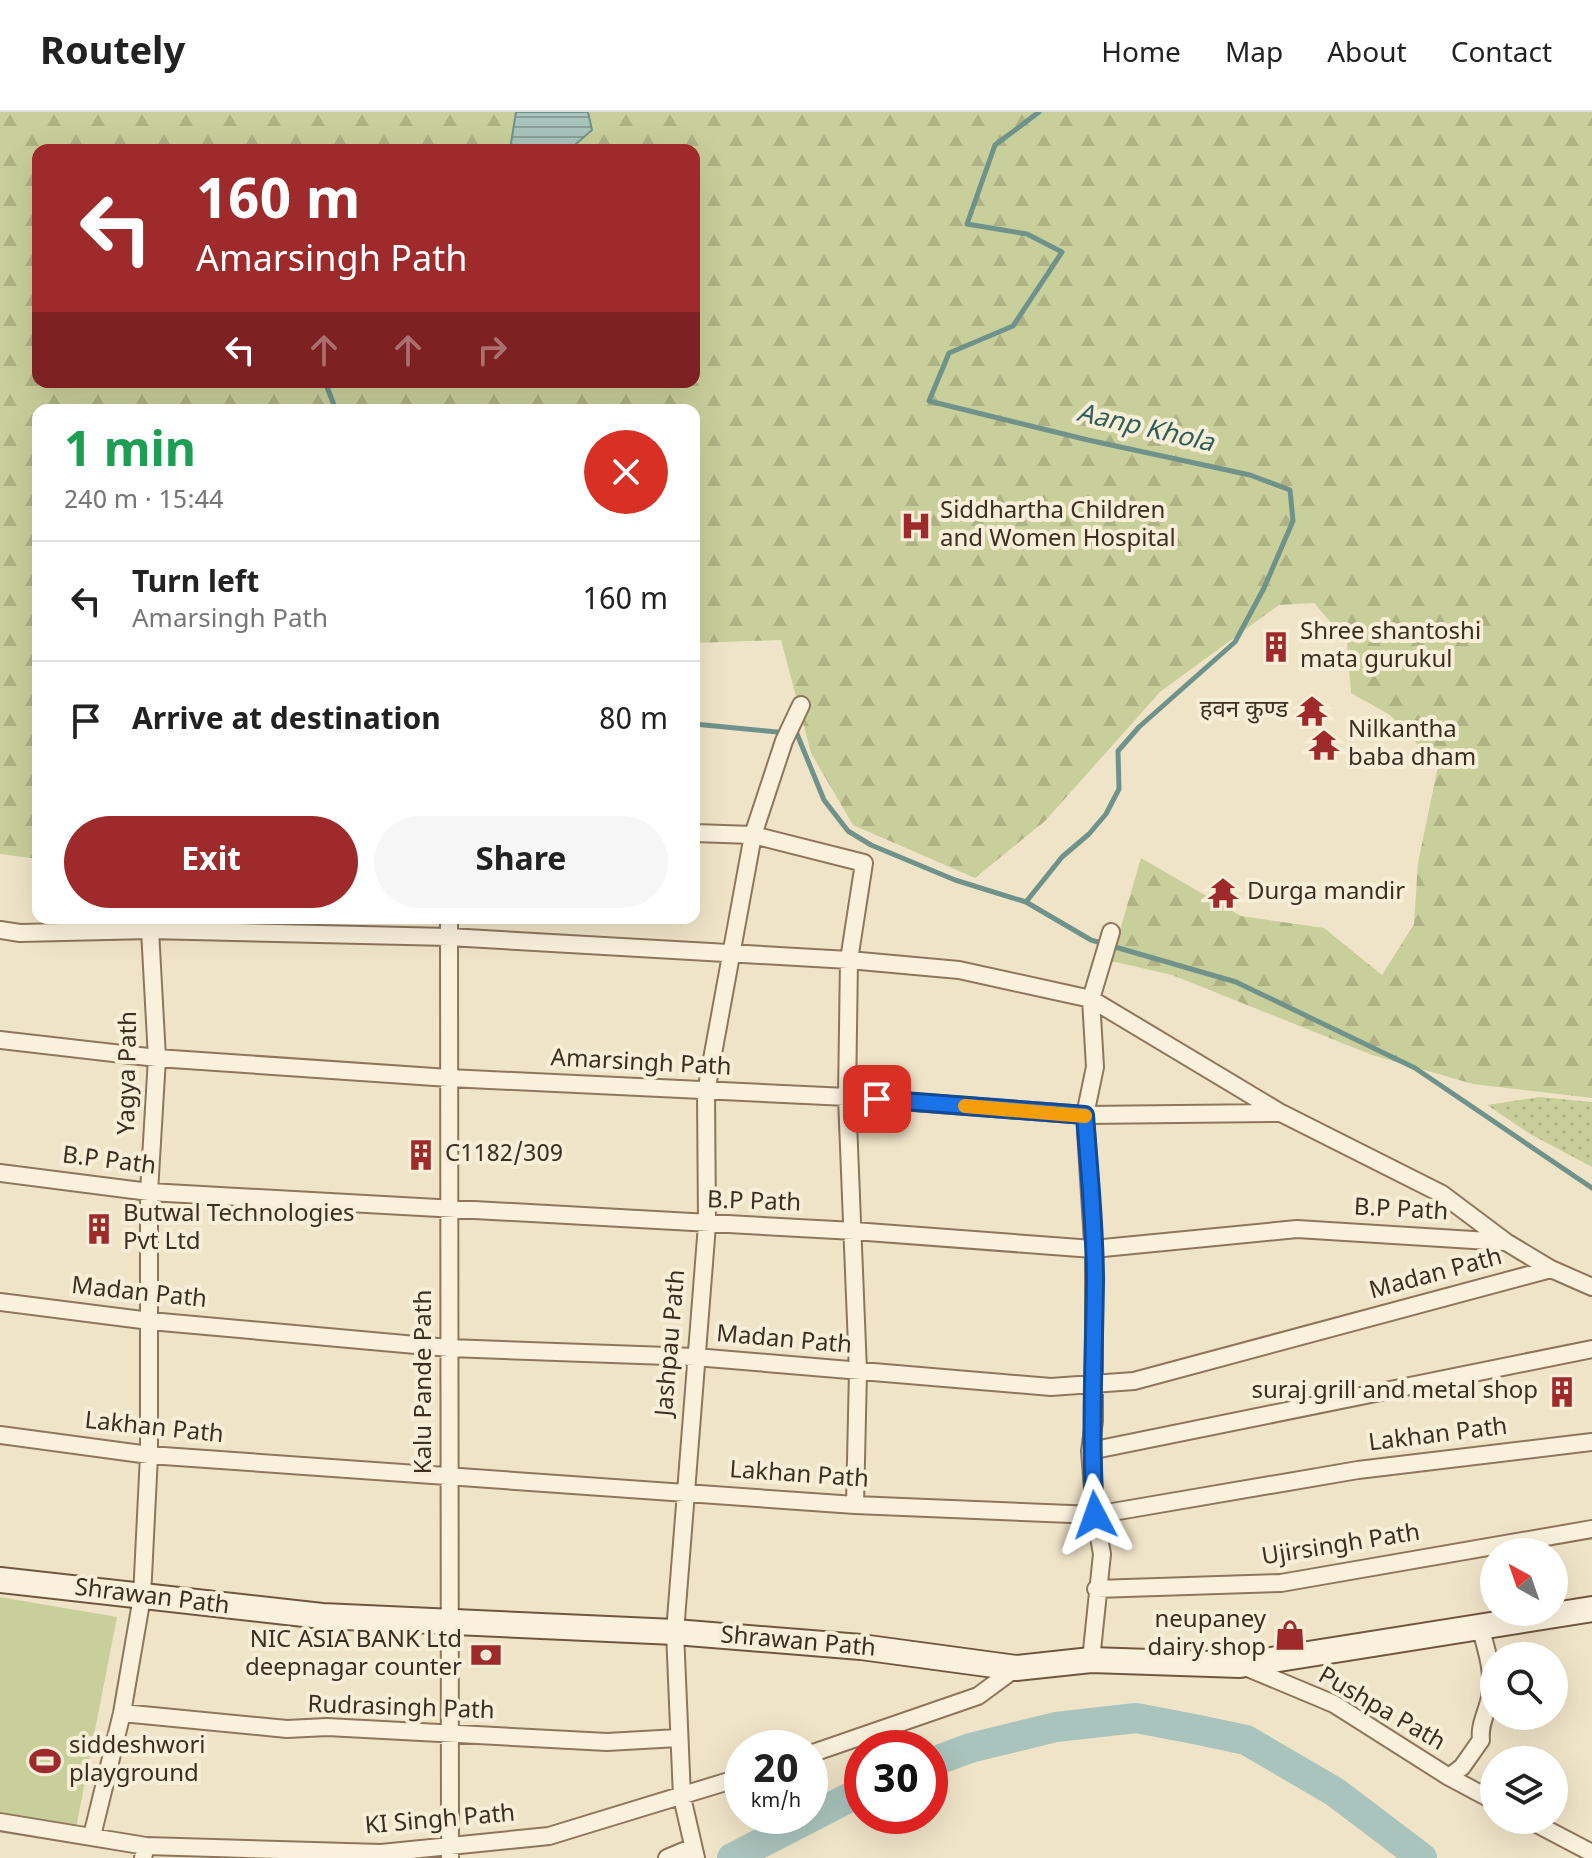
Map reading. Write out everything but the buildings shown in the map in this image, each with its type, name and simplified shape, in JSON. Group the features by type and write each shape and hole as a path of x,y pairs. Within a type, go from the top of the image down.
{"street":[{"name":"Jashpau Path","path":"695,1853 682,1797 675,1632 707,1225 706,1092 753,835 784,741 801,705"},
{"path":"700,833 753,835 864,863 849,960 847,1097 858,1371 855,1505"},
{"path":"0,930 150,924 849,960 959,970 1091,999 1281,1113 1442,1194 1506,1242 1551,1269 1592,1287"},
{"name":"Yagya Path","path":"92,1836 122,1713 142,1597 149,1455 149,1192 157,1058 150,924"},
{"name":"Kalu Pande Path","path":"449,924 450,1852"},
{"path":"1091,1660 1102,1554 1095,1515 1090,1451 1094,1421 1093,1249 1085,1115 1095,1067 1091,999 1111,932"},
{"name":"Amarsingh Path","path":"0,1040 157,1058 449,1078 847,1097 1085,1115 1281,1113"},
{"name":"B.P Path","path":"0,1173 149,1192 449,1211 854,1231 1093,1249 1297,1229 1506,1242"},
{"name":"Madan Path","path":"0,1302 150,1321 449,1348 695,1357 1051,1387 1134,1381 1551,1269"},
{"path":"1090,1451 1592,1349"},
{"name":"Lakhan Path","path":"0,1435 149,1455 855,1505 1095,1515 1358,1470 1592,1442"},
{"name":"Ujirsingh Path","path":"1096,1589 1281,1583 1592,1529"},
{"name":"Shrawan Path","path":"0,1580 322,1616 675,1632 861,1647 1016,1668 1091,1660 1240,1665 1592,1609"},
{"path":"1449,1777 1462,1767 1481,1740 1479,1728 1489,1697 1492,1667 1480,1627"},
{"name":"Pushpa Path","path":"1240,1665 1334,1704 1480,1794"},
{"path":"828,1748 978,1696 1016,1668"},
{"name":"Rudrasingh Path","path":"122,1713 287,1729 607,1742 678,1738"},
{"name":"KI Singh Path","path":"0,1822 92,1836 145,1852 450,1852 549,1836 724,1783"},
{"path":"1556,1834 1592,1853"},
{"path":"667,1858 695,1853"}],"green space":[{"path":"0,112 1592,112 1592,1098 1473,1084 1372,1055 1172,975 1111,961 1141,858 1241,916 1324,928 1382,975 1414,924 1418,863 1438,766 1390,715 1351,693 1347,641 1314,603 1279,605 1160,692 1045,821 975,878 853,825 811,753 781,640 700,643 700,404 32,404 32,858 0,854"},
{"path":"1540,1097 1592,1102 1592,1167 1530,1134 1487,1105"},
{"name":"siddeshwori playground","path":"0,1597 117,1617 76,1828 0,1817"}],"water":[{"path":"516,112 588,112 592,130 576,144 511,143"}],"waterway":[{"name":"Aanp Khola","path":"1026,902 1062,857 1089,834 1106,814 1119,789 1118,751 1139,727 1235,642 1264,588 1293,521 1290,490 1250,475 929,401 949,353 1013,326 1062,252 1027,234 967,224 995,145 1039,112"},
{"path":"327,388 334,404"},
{"path":"700,725 797,734 824,800 848,831 871,845 955,880 1026,902 1091,940 1236,982 1415,1068 1592,1188"},
{"path":"948,1756 1056,1727 1136,1718 1246,1740 1335,1792 1422,1858"},
{"path":"732,1858 844,1800"}],"slow traffic":[{"path":"965,1106 1085,1116"}],"place":[{"name":"Siddhartha Children and Women Hospital","path":"916,526"},
{"name":"Shree shantoshi mata gurukul","path":"1276,647"},
{"name":"हवन कुण्ड","path":"1312,711"},
{"name":"Nilkantha baba dham","path":"1324,745"},
{"name":"Durga mandir","path":"1223,893"},
{"name":"C1182/309","path":"421,1155"},
{"name":"Butwal Technologies Pvt Ltd","path":"99,1229"},
{"name":"suraj grill and metal shop","path":"1562,1392"},
{"name":"neupaney dairy shop","path":"1290,1635"},
{"name":"NIC ASIA BANK Ltd deepnagar counter","path":"486,1655"},
{"name":"siddeshwori playground","path":"45,1761"}],"route":[{"path":"877,1099 1085,1115 1095,1280 1094,1421 1090,1451 1095,1515"}]}
